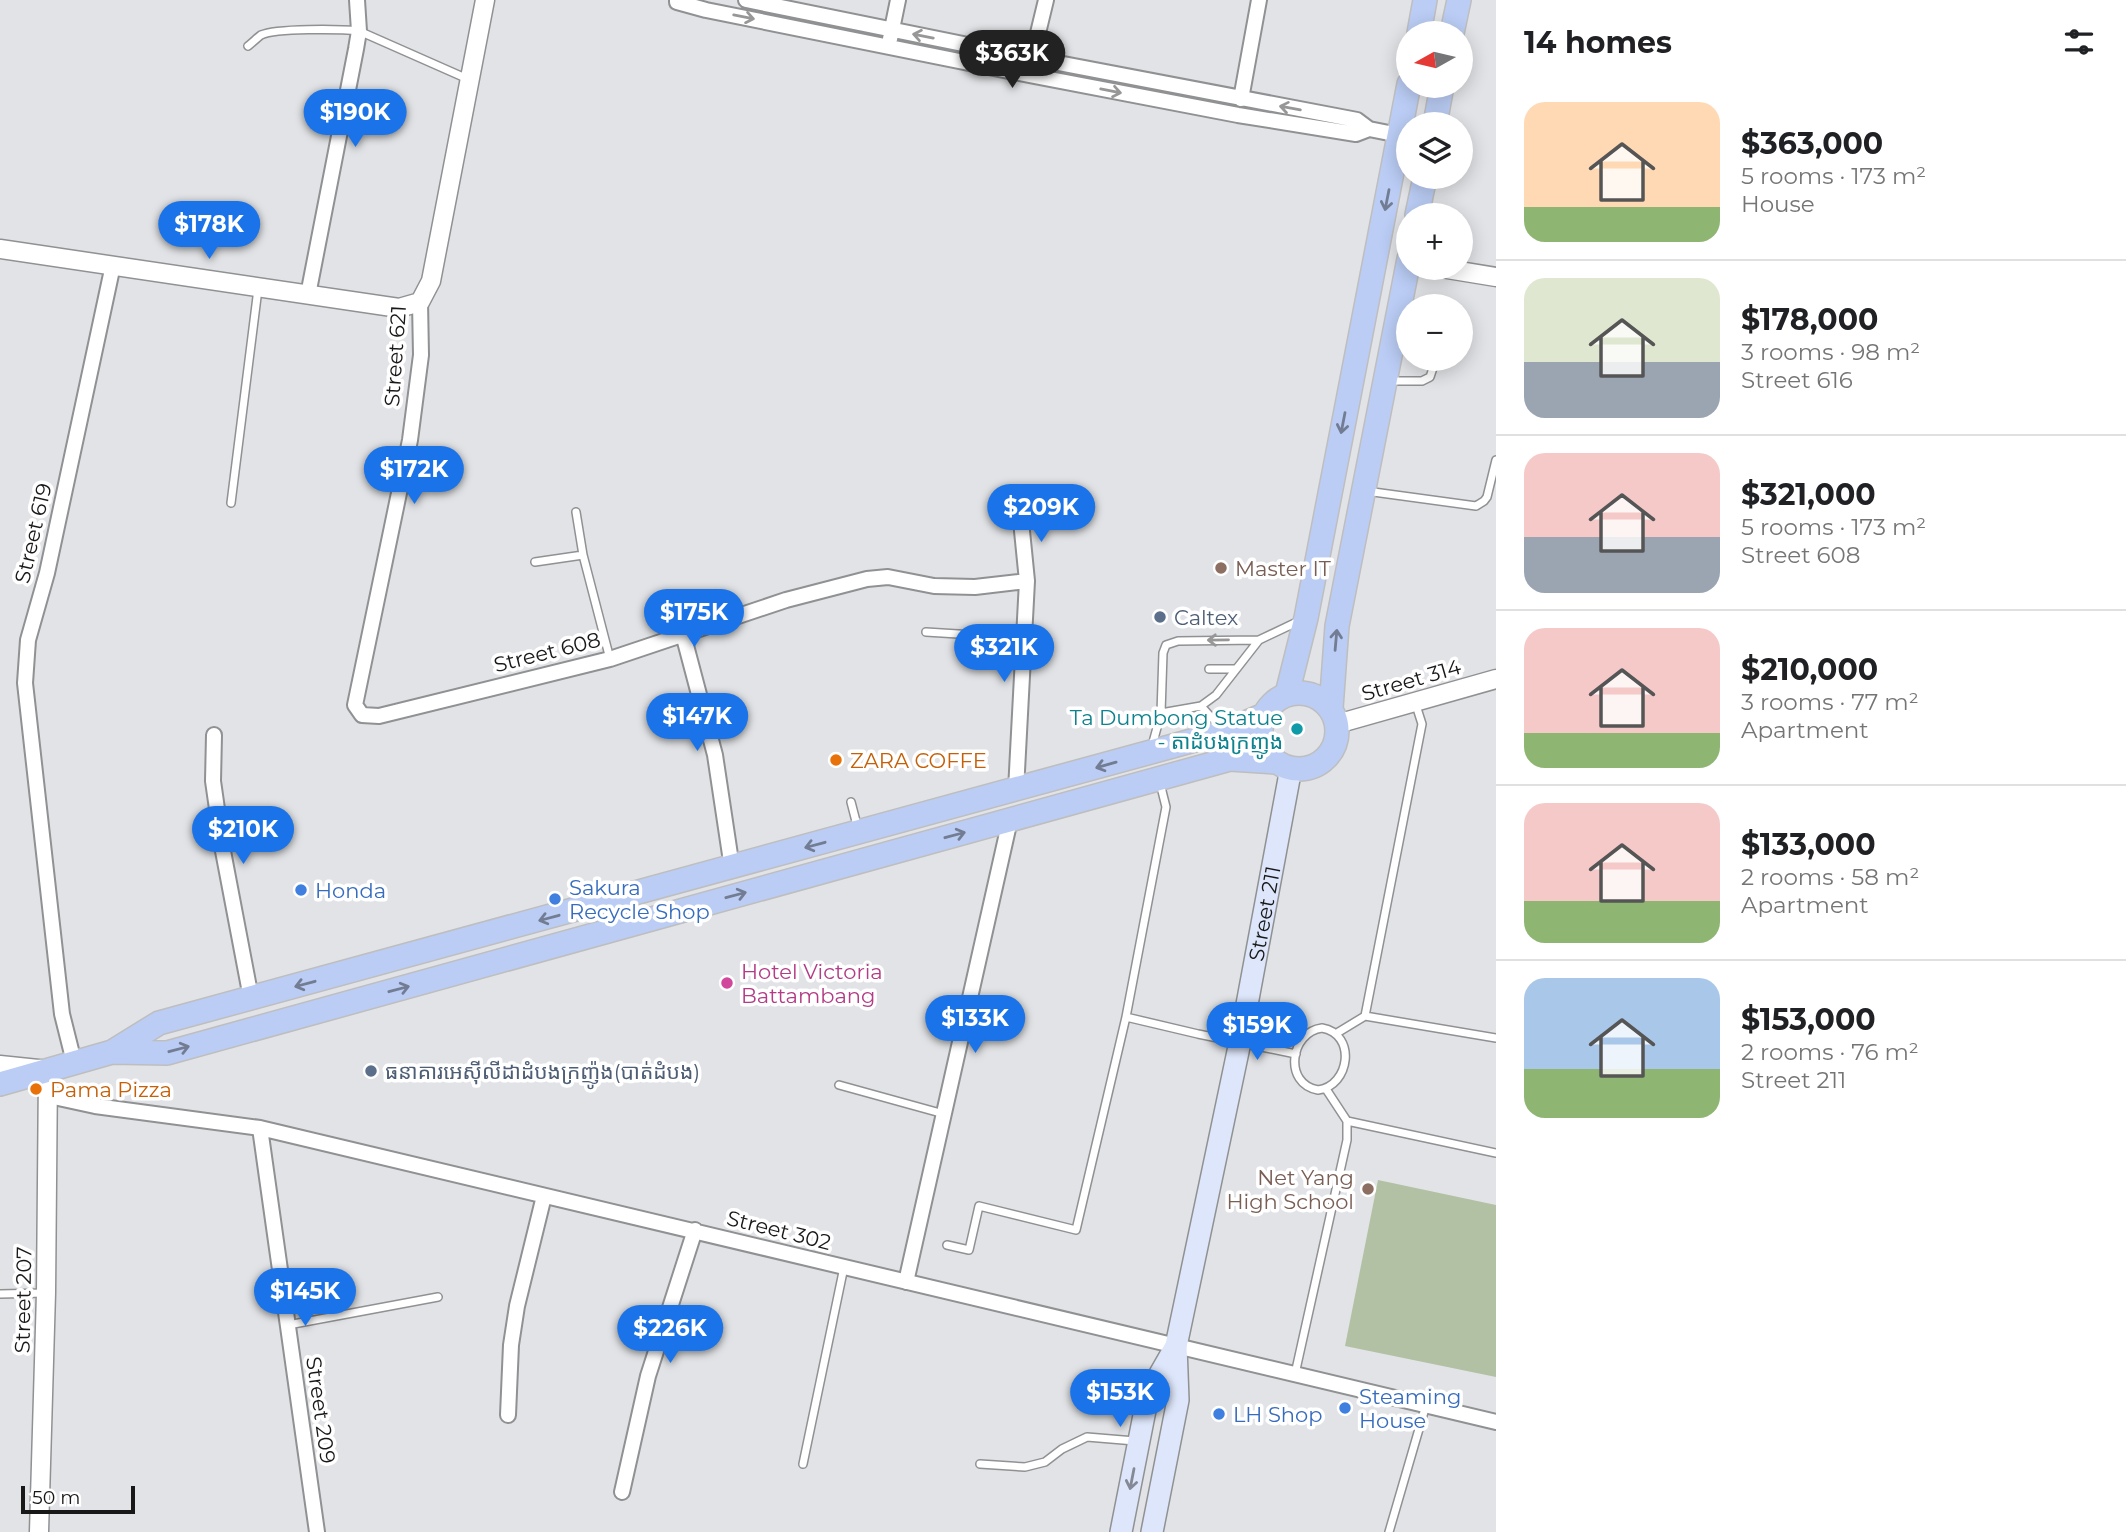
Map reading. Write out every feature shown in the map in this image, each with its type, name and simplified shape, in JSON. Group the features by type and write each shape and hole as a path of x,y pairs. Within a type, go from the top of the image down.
{"main road":[{"path":"1421,21 1425,0"},
{"path":"1455,21 1459,0"},
{"path":"1287,694 1306,618 1396,175"},
{"path":"111,1052 167,1053 1230,759 1302,769 1322,762 1335,746 1338,626 1407,280"},
{"path":"0,1084 111,1052 159,1023 1224,732 1264,715 1278,699 1287,694 1307,693 1324,701 1334,716"},
{"path":"1264,715 1261,736 1264,746 1284,765"},
{"name":"Street 211","path":"1152,1532 1178,1400 1176,1346 1240,1042 1284,765"},
{"name":"Street 211","path":"1121,1532 1148,1395 1176,1346"}],"street":[{"path":"308,295 359,31 357,0"},
{"name":"Street 621","path":"362,715 355,705 410,440 421,355 420,302 431,281 485,0"},
{"path":"746,0 814,7 892,30 1357,120 1369,129 1396,134"},
{"path":"889,47 898,0"},
{"path":"1032,58 1046,0"},
{"path":"1241,99 1259,0"},
{"path":"677,1 889,47 1238,115 1356,134 1369,129"},
{"path":"809,30 814,7"},
{"path":"0,249 399,308 420,302"},
{"name":"Street 619","path":"74,1062 62,1013 25,683 28,640 47,573 113,265"},
{"path":"1473,273 1496,277"},
{"path":"1016,790 1027,581 1020,511"},
{"name":"Street 608","path":"362,715 379,716 610,659 786,600 867,579 888,577 934,586 975,587 1027,581"},
{"path":"683,634 715,755 732,868"},
{"name":"Street 314","path":"1334,716 1416,702 1496,679"},
{"path":"214,735 213,781 221,839 251,998"},
{"path":"906,1282 1010,820"},
{"path":"0,1065 48,1070"},
{"name":"Street 207","path":"39,1532 46,1293 48,1070"},
{"name":"Street 302","path":"49,1096 95,1106 260,1128 1496,1422"},
{"name":"Street 209","path":"260,1128 317,1532"},
{"path":"508,1415 511,1345 517,1306 544,1196"},
{"path":"622,1492 648,1376 695,1230"}],"lane":[{"path":"248,46 262,35 280,31 359,31 470,80"},
{"path":"231,503 258,288"},
{"path":"1385,381 1422,381 1430,377 1432,371"},
{"path":"1364,491 1476,506 1487,497 1496,460"},
{"path":"576,512 583,555 610,659"},
{"path":"535,562 583,555"},
{"path":"1150,752 1161,713 1165,670 1163,653 1166,645 1178,641 1259,640 1306,618"},
{"path":"926,632 1024,638"},
{"path":"1161,713 1201,706 1216,695 1259,640"},
{"path":"1209,669 1236,669"},
{"path":"1365,1016 1422,724 1416,702"},
{"path":"1201,706 1224,732"},
{"path":"947,1245 969,1250 979,1206 1076,1230 1126,1017 1166,807 1159,779"},
{"path":"851,802 859,833"},
{"path":"1337,1033 1365,1016 1496,1038"},
{"path":"1126,1017 1296,1054"},
{"path":"1314,1029 1330,1029 1337,1033 1344,1042 1341,1075 1335,1084 1326,1089 1310,1089 1303,1084 1295,1070 1301,1038 1314,1029"},
{"path":"839,1085 944,1114"},
{"path":"1295,1374 1347,1140 1347,1121 1326,1089"},
{"path":"1347,1121 1496,1153"},
{"path":"803,1464 844,1267"},
{"path":"0,1294 46,1293"},
{"path":"287,1325 438,1297"},
{"path":"1390,1532 1426,1405"},
{"path":"980,1464 1025,1467 1045,1462 1087,1437 1139,1441"}],"green space":[{"path":"1378,1180 1496,1205 1496,1377 1345,1346"}],"place":[{"name":"Master IT","path":"1221,568"},
{"name":"Caltex","path":"1160,617"},
{"name":"Ta Dumbong Statue - តាដំបងក្រញូង","path":"1297,729"},
{"name":"ZARA COFFE","path":"836,760"},
{"name":"Honda","path":"301,890"},
{"name":"Sakura Recycle Shop","path":"555,899"},
{"name":"Hotel Victoria Battambang","path":"727,983"},
{"name":"ធនាគារអេស៊ីលីដាដំបងក្រញ៉ូង(បាត់ដំបង)","path":"371,1071"},
{"name":"Pama Pizza","path":"36,1089"},
{"name":"Net Yang High School","path":"1368,1189"},
{"name":"Steaming House","path":"1345,1408"},
{"name":"LH Shop","path":"1219,1414"}]}
